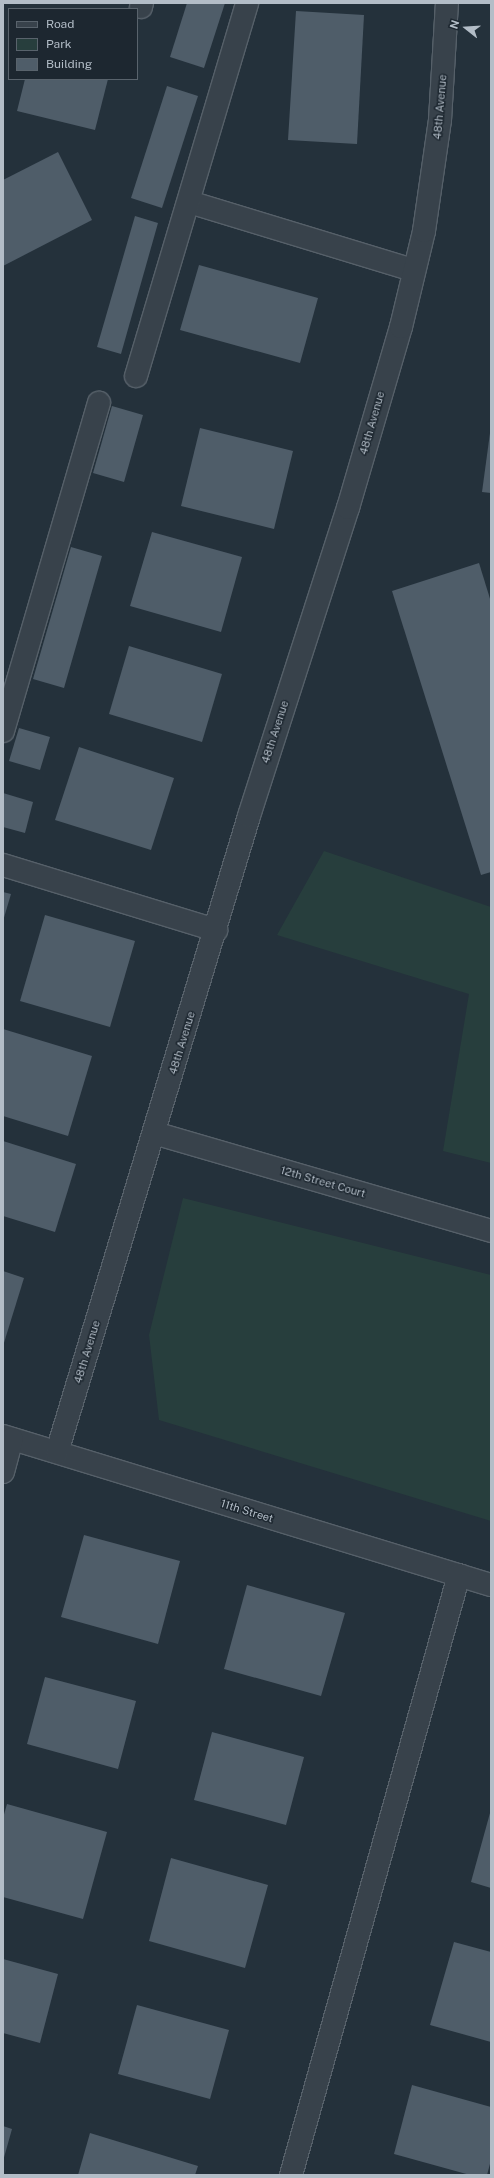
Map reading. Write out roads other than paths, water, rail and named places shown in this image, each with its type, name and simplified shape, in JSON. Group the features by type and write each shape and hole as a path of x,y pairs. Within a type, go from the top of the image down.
{"street":[{"path":"136,376 248,3"},
{"name":"48th Avenue","path":"57,1452 216,930 249,816 348,508 401,327 413,270 424,231 440,120 447,3"},
{"path":"189,202 413,270"},
{"path":"3,731 99,403"},
{"path":"3,865 216,930"},
{"name":"12th Street Court","path":"154,1133 491,1231"},
{"path":"3,1472 8,1438"},
{"name":"11th Street","path":"8,1438 491,1585"},
{"path":"291,2175 459,1576"}]}
